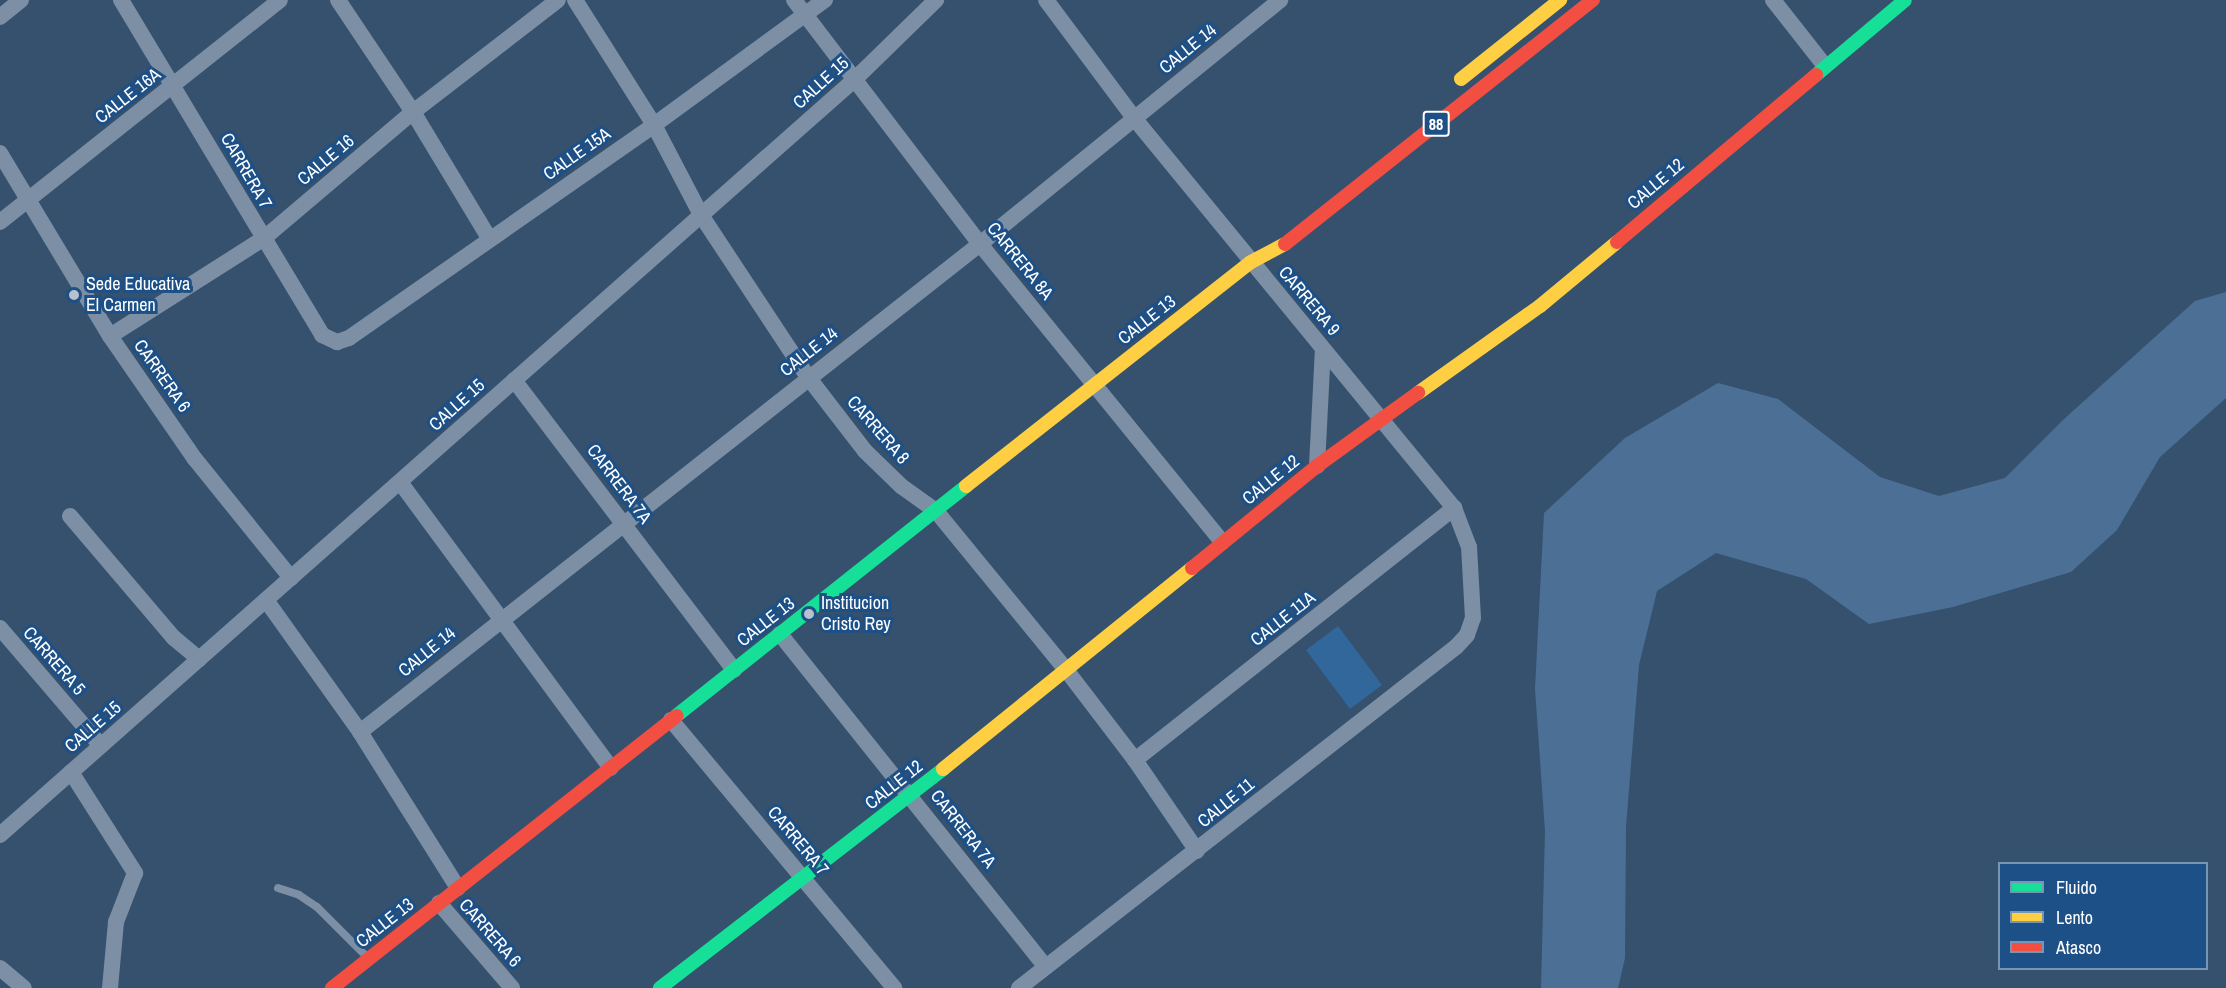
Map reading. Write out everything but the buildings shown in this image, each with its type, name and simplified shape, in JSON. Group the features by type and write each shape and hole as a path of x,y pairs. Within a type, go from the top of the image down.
{"main road":[{"name":"88","path":"1450,88 1560,0"},
{"name":"CALLE 13","path":"332,988 1251,262 1280,248 1593,0"},
{"name":"CALLE 12","path":"665,987 912,795 1317,466 1540,306 1905,0"},
{"name":"CALLE 13","path":"1251,262 1268,234"}],"street":[{"path":"0,17 21,0"},
{"name":"CARRERA 7","path":"121,0 174,84 322,336 337,342 349,338"},
{"name":"CALLE 16A","path":"0,222 280,0"},
{"path":"338,0 413,112 489,238"},
{"name":"CALLE 16","path":"110,336 263,239 413,112 558,0"},
{"name":"CARRERA 8","path":"575,0 654,125 701,215 808,377 865,451 901,486 936,511 1067,671 1135,760 1197,851"},
{"name":"CALLE 15A","path":"349,338 489,238 654,125 798,6 825,0"},
{"name":"CALLE 15","path":"2,830 101,746 854,80 936,0"},
{"name":"CARRERA 9","path":"1046,0 1134,118 1454,507 1469,547 1473,618 1467,634 1456,647"},
{"name":"CALLE 14","path":"360,732 502,617 980,244 1280,0"},
{"path":"1773,0 1825,66"},
{"name":"CARRERA 8A","path":"798,6 980,244 1222,542"},
{"name":"CARRERA 6","path":"0,153 110,336 195,459 291,578"},
{"path":"1317,466 1323,349"},
{"name":"CARRERA 7A","path":"514,380 624,522 734,670"},
{"path":"400,482 502,617 611,768"},
{"name":"CALLE 11A","path":"1135,760 1454,507"},
{"path":"70,516 174,638 200,658"},
{"path":"266,600 360,732 458,888"},
{"name":"CARRERA 5","path":"0,628 101,746"},
{"name":"CARRERA 7A","path":"780,634 912,795 1046,966"},
{"name":"CALLE 11","path":"1019,988 1456,647"},
{"name":"CARRERA 7","path":"671,720 894,988"},
{"path":"71,772 135,873 116,922 110,988"},
{"name":"CARRERA 6","path":"439,903 512,988"},
{"path":"0,968 24,988"}],"lane":[{"path":"278,888 299,895 317,907 369,959"}],"shaded area":[{"path":"2226,292 2226,398 2160,457 2117,530 2071,572 1953,607 1869,624 1806,579 1716,553 1657,591 1639,665 1626,827 1625,958 1618,988 1541,988 1545,831 1535,689 1544,513 1625,438 1718,383 1778,399 1880,477 1939,496 2005,478 2064,419 2195,301"},
{"path":"1338,626 1382,685 1350,709 1306,650"}],"traffic: fast":[{"path":"1816,75 1905,0"},
{"path":"676,716 966,486"},
{"path":"660,988 943,769"}],"traffic: slow":[{"path":"1461,79 1560,0"},
{"path":"1418,393 1540,306 1617,242"},
{"path":"966,486 1251,262 1285,244"},
{"path":"943,769 1192,568"}],"traffic: jam":[{"path":"1285,244 1593,0"},
{"path":"1617,242 1816,75"},
{"path":"1192,568 1317,466 1418,393"},
{"path":"332,988 676,716"}],"place":[{"name":"Sede Educativa El Carmen","path":"74,295"},
{"name":"Institucion Cristo Rey","path":"809,614"}]}
